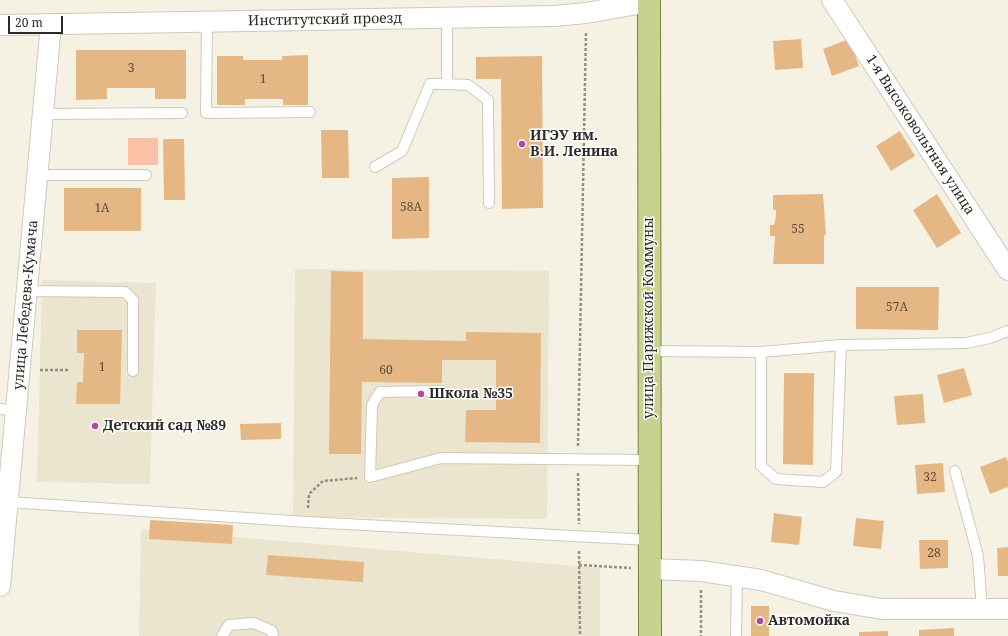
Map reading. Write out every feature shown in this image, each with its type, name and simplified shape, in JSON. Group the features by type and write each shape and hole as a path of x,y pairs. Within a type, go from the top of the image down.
{"main road":[{"name":"улица Парижской Коммуны","path":"649,1 650,636"}],"street":[{"name":"1-я Высоковольтная улица","path":"832,0 1008,270"},
{"name":"Институтский проезд","path":"0,25 554,16 586,13 649,1"},
{"name":"улица Лебедева-Кумача","path":"0,586 9,502 8,410 27,291 51,24"},
{"path":"650,569 701,571 761,580 834,601 882,609 1008,609"}],"lane":[{"path":"447,18 447,84"},
{"path":"207,22 206,113 310,112"},
{"path":"375,167 402,151 430,84 468,85 488,100 488,203"},
{"path":"43,114 182,113"},
{"path":"37,175 146,175"},
{"path":"27,291 125,292 133,300 133,371"},
{"path":"649,351 761,352 840,345 966,343 990,338 1008,331"},
{"path":"761,352 761,466 776,479 823,482 836,472 840,345"},
{"path":"442,391 380,392 372,405 370,477 441,458 650,460"},
{"path":"955,471 978,556 982,609"},
{"path":"9,502 307,522 650,540"},
{"path":"736,636 737,577"},
{"path":"222,636 229,625 254,623 272,631 273,636"}],"path":[{"path":"580,636 578,459 586,13"},
{"path":"40,370 70,370"},
{"path":"307,522 309,494 323,481 370,477"},
{"path":"579,565 650,569"},
{"path":"701,571 701,636"}],"shaded area":[{"path":"128,138 158,138 158,165 128,165"},
{"name":"Школа №35","path":"295,269 549,271 547,519 293,517"},
{"name":"Детский сад №89","path":"42,280 156,283 150,484 37,482"},
{"path":"141,529 600,568 600,636 139,636"}],"building":[{"path":"801,39 803,68 775,70 773,41"},
{"path":"849,39 859,66 832,76 823,49"},
{"path":"76,50 186,50 186,99 155,99 155,88 107,88 107,99 76,100"},
{"path":"308,55 308,105 283,105 283,99 245,99 245,105 217,105 217,56 243,56 243,60 282,60 282,56"},
{"name":"ИГЭУ им. В.И. Ленина","path":"542,56 543,208 502,209 501,79 476,79 476,57"},
{"path":"321,130 348,130 349,178 322,178"},
{"path":"900,131 915,156 891,171 876,146"},
{"path":"163,139 184,139 185,200 164,200"},
{"path":"429,177 429,238 392,239 392,178"},
{"path":"64,188 141,188 141,231 64,231"},
{"path":"823,194 826,235 824,235 824,264 773,264 775,236 770,236 770,225 774,225 776,210 773,210 773,195"},
{"path":"937,194 961,233 937,248 913,210"},
{"path":"331,271 363,272 363,339 466,341 466,332 541,333 540,443 465,442 466,410 496,410 496,360 442,360 442,383 362,382 361,454 329,454"},
{"path":"856,287 939,287 938,330 856,329"},
{"path":"77,330 122,330 120,404 76,404 77,382 83,382 84,353 77,353"},
{"path":"964,368 972,395 944,403 937,375"},
{"path":"784,373 814,373 813,465 783,464"},
{"path":"923,394 925,423 897,425 894,396"},
{"path":"281,423 281,439 241,440 240,424"},
{"path":"1006,457 1008,462 1008,487 990,494 980,467"},
{"path":"943,463 945,492 917,494 915,465"},
{"path":"774,513 802,517 799,545 771,542"},
{"path":"856,518 884,521 881,549 853,546"},
{"path":"150,520 233,525 232,544 149,539"},
{"path":"919,540 948,540 948,568 920,569"},
{"path":"1008,547 1008,576 998,576 997,548"},
{"path":"268,555 364,562 363,582 266,575"},
{"name":"Автомойка","path":"751,606 769,606 769,636 751,636"},
{"path":"954,628 954,636 919,636 919,630"},
{"path":"888,631 888,636 859,636 859,632"}],"place":[{"name":"ИГЭУ им. В.И. Ленина","path":"522,144"},
{"name":"Школа №35","path":"421,394"},
{"name":"Детский сад №89","path":"95,426"},
{"name":"Автомойка","path":"760,621"}]}
